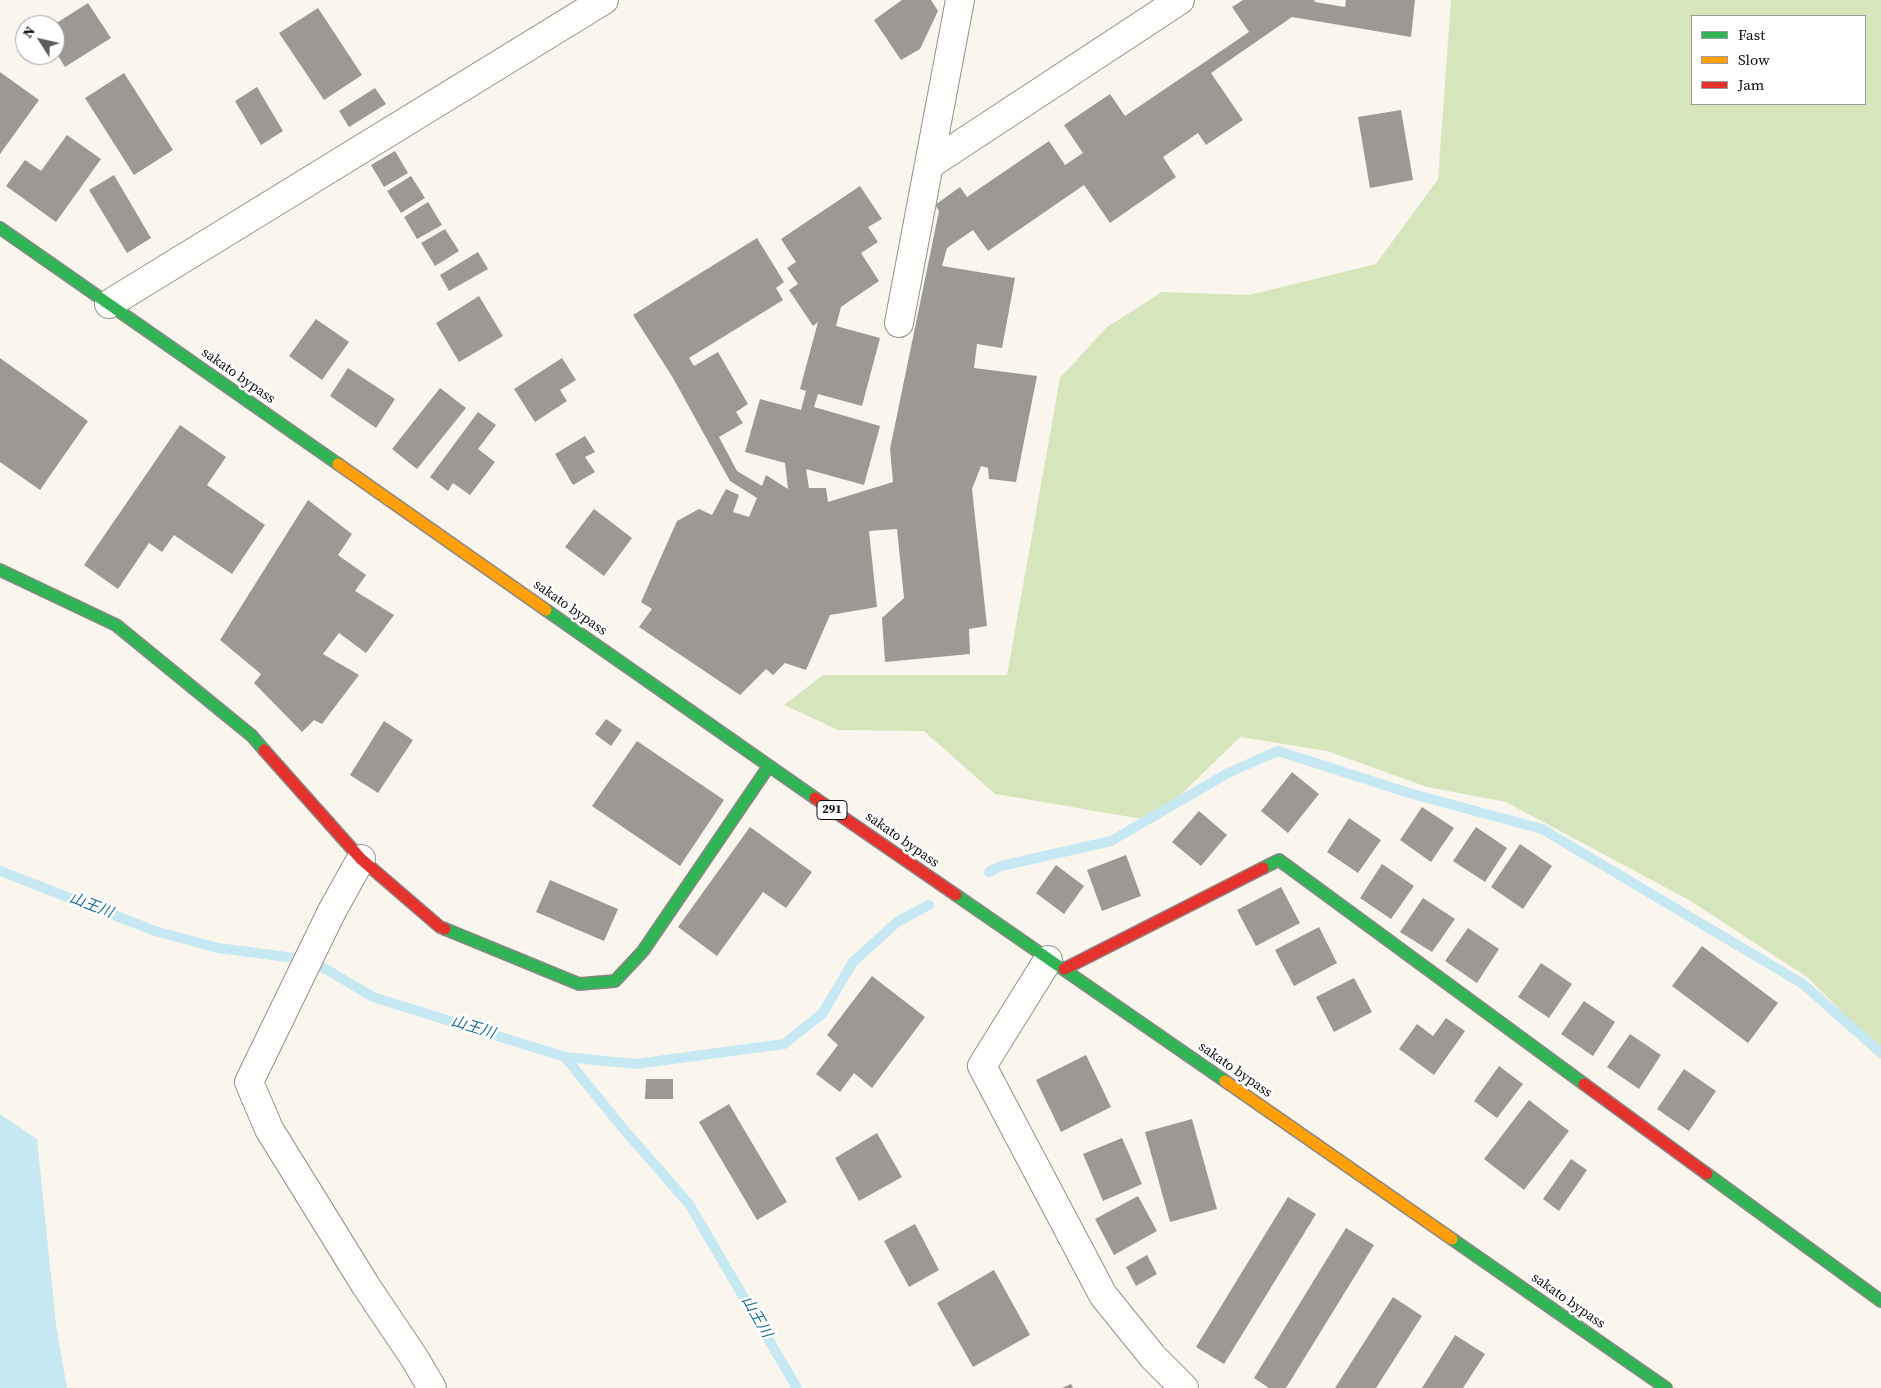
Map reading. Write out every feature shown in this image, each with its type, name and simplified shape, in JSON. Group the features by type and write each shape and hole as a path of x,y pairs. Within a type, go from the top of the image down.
{"main road":[{"name":"sakato bypass","path":"0,228 768,766 1666,1388"},
{"path":"0,570 116,625 252,736 361,859 440,928 579,984 615,982 643,951 768,766"},
{"path":"1056,964 1279,860 1881,1301"}],"street":[{"path":"109,304 604,0"},
{"path":"899,323 960,0"},
{"path":"929,165 1180,0"},
{"path":"361,859 332,911 249,1082 269,1129 366,1286 432,1388"},
{"path":"1056,964 982,1066 1103,1295 1153,1357 1184,1388"}],"green space":[{"path":"1451,0 1881,0 1881,1051 1807,977 1689,900 1506,802 1427,787 1327,751 1240,737 1154,821 995,794 924,731 838,730 784,705 823,675 1007,675 1060,378 1107,327 1162,292 1249,295 1376,264 1438,179"}],"water":[{"path":"0,1114 37,1139 56,1325 67,1388 0,1388"}],"building":[{"path":"902,0 931,0 938,11 920,49 901,60 874,20"},
{"path":"1243,0 1314,0 1315,2 1345,7 1346,0 1415,0 1411,37 1292,17 1211,73 1243,120 1206,145 1198,133 1163,157 1176,177 1110,223 1084,185 988,251 973,230 947,248 942,266 1015,278 1002,348 977,344 974,368 1037,376 1016,482 989,479 988,468 981,466 972,489 987,626 969,629 970,654 885,662 882,618 904,598 897,529 869,531 877,607 830,615 806,670 785,663 773,675 766,669 740,695 639,627 652,609 641,602 677,521 699,509 712,515 726,489 739,495 733,512 749,517 757,498 730,481 673,378 633,315 757,238 784,282 776,288 783,300 689,358 694,366 718,352 748,404 736,412 743,423 719,437 737,471 762,486 766,475 788,489 785,463 745,452 760,399 801,410 806,391 800,389 818,322 813,326 789,290 798,284 787,268 796,262 781,239 860,186 882,219 868,227 878,242 861,253 879,281 841,307 836,326 880,338 862,406 818,394 814,407 880,426 864,485 806,469 809,488 826,488 828,502 893,482 890,449 939,211 935,205 960,187 967,197 1049,141 1065,165 1083,153 1064,125 1110,94 1125,116 1249,32 1232,7"},
{"path":"88,3 111,38 65,67 65,18"},
{"path":"318,8 362,75 324,100 279,33"},
{"path":"0,72 39,100 0,154"},
{"path":"124,73 173,150 134,175 85,98"},
{"path":"257,87 283,131 261,145 235,101"},
{"path":"375,88 386,104 349,127 339,111"},
{"path":"1401,110 1413,180 1370,188 1358,117"},
{"path":"67,135 101,159 56,222 6,186 25,160 41,171"},
{"path":"395,151 408,173 384,187 371,165"},
{"path":"114,175 151,238 127,253 89,190"},
{"path":"411,176 425,198 401,213 387,191"},
{"path":"428,202 442,225 417,239 404,217"},
{"path":"445,229 459,251 435,266 421,243"},
{"path":"478,252 488,269 449,291 440,275"},
{"path":"479,296 503,336 459,362 436,323"},
{"path":"316,319 349,342 322,380 289,356"},
{"path":"0,358 88,421 40,490 0,462"},
{"path":"562,358 576,380 560,390 567,401 535,422 514,389"},
{"path":"348,368 395,399 376,428 330,396"},
{"path":"440,388 466,408 417,469 392,449"},
{"path":"478,412 496,425 478,449 495,462 470,495 453,483 448,491 430,477"},
{"path":"180,425 226,457 207,485 265,525 232,574 174,535 162,552 149,543 118,589 84,565"},
{"path":"585,436 595,452 585,457 595,472 573,485 555,454"},
{"path":"308,500 352,534 338,555 366,575 355,591 394,615 366,653 339,633 323,654 359,675 322,724 314,720 302,732 254,683 261,674 220,640"},
{"path":"594,509 632,538 604,576 565,547"},
{"path":"606,719 622,730 611,746 595,734"},
{"path":"384,721 413,740 378,793 350,775"},
{"path":"637,741 724,800 680,866 592,806"},
{"path":"1292,772 1319,794 1288,833 1261,811"},
{"path":"1422,807 1454,828 1431,862 1400,840"},
{"path":"1199,811 1227,835 1201,866 1172,842"},
{"path":"1349,818 1381,840 1358,873 1327,852"},
{"path":"750,827 812,872 786,908 763,892 717,956 678,927"},
{"path":"1476,827 1507,848 1485,882 1453,861"},
{"path":"1520,844 1552,866 1523,909 1491,887"},
{"path":"1126,855 1141,896 1102,911 1087,870"},
{"path":"1382,864 1414,886 1391,919 1360,898"},
{"path":"1056,865 1084,886 1064,914 1036,893"},
{"path":"550,880 618,909 604,941 536,912"},
{"path":"1281,887 1300,923 1256,946 1237,910"},
{"path":"1423,898 1455,919 1432,952 1400,932"},
{"path":"1319,927 1337,963 1294,986 1275,950"},
{"path":"1468,928 1499,949 1477,983 1445,961"},
{"path":"1702,946 1778,1003 1748,1043 1672,986"},
{"path":"1541,963 1572,984 1549,1018 1518,997"},
{"path":"872,976 925,1017 872,1088 854,1073 840,1092 816,1074 838,1045 827,1035"},
{"path":"1354,978 1372,1012 1334,1032 1316,997"},
{"path":"1584,1001 1615,1022 1593,1056 1561,1034"},
{"path":"1446,1018 1465,1031 1434,1075 1399,1049 1417,1024 1433,1036"},
{"path":"1630,1034 1661,1055 1639,1089 1607,1067"},
{"path":"1086,1055 1111,1107 1061,1132 1036,1080"},
{"path":"1499,1066 1523,1084 1497,1118 1474,1101"},
{"path":"1684,1069 1716,1091 1689,1131 1657,1109"},
{"path":"646,1079 673,1079 673,1099 645,1099"},
{"path":"1529,1100 1569,1131 1524,1190 1484,1159"},
{"path":"729,1104 787,1202 757,1220 699,1122"},
{"path":"1192,1119 1217,1209 1170,1222 1145,1132"},
{"path":"877,1133 902,1177 859,1201 835,1158"},
{"path":"1122,1138 1142,1184 1103,1201 1083,1154"},
{"path":"1571,1159 1587,1170 1559,1211 1543,1199"},
{"path":"1138,1196 1157,1231 1114,1255 1095,1219"},
{"path":"1288,1197 1316,1214 1224,1364 1196,1347"},
{"path":"915,1224 939,1270 909,1287 884,1241"},
{"path":"1346,1228 1374,1245 1286,1388 1269,1388 1254,1378"},
{"path":"1147,1255 1157,1274 1136,1286 1126,1267"},
{"path":"994,1270 1030,1335 973,1367 937,1303"},
{"path":"1393,1297 1422,1316 1376,1388 1335,1388"},
{"path":"1455,1335 1485,1354 1463,1388 1422,1388"},
{"path":"1071,1384 1073,1388 1062,1388"}],"waterway":[{"path":"989,872 1001,866 1111,841 1228,773 1278,751 1409,793 1542,829 1803,984 1881,1053"},
{"name":"山王川","path":"0,871 155,931 218,948 314,962 373,997 565,1057 636,1064 784,1044 822,1014 853,962 897,922 929,905"},
{"name":"山王川","path":"565,1057 621,1126 689,1204 797,1388"}],"traffic: fast":[{"path":"0,228 338,464"},
{"path":"0,570 116,625 252,736 264,750"},
{"path":"546,610 815,798"},
{"path":"445,929 579,984 615,981 643,951 769,766"},
{"path":"1263,868 1279,860 1584,1084"},
{"path":"956,895 1225,1081"},
{"path":"1707,1174 1881,1301"},
{"path":"1452,1239 1666,1388"}],"traffic: slow":[{"path":"338,464 546,610"},
{"path":"1225,1081 1452,1239"}],"traffic: jam":[{"path":"264,750 361,859 440,927 445,929"},
{"path":"815,798 956,895"},
{"path":"1064,969 1263,868"},
{"path":"1584,1084 1707,1174"}]}
